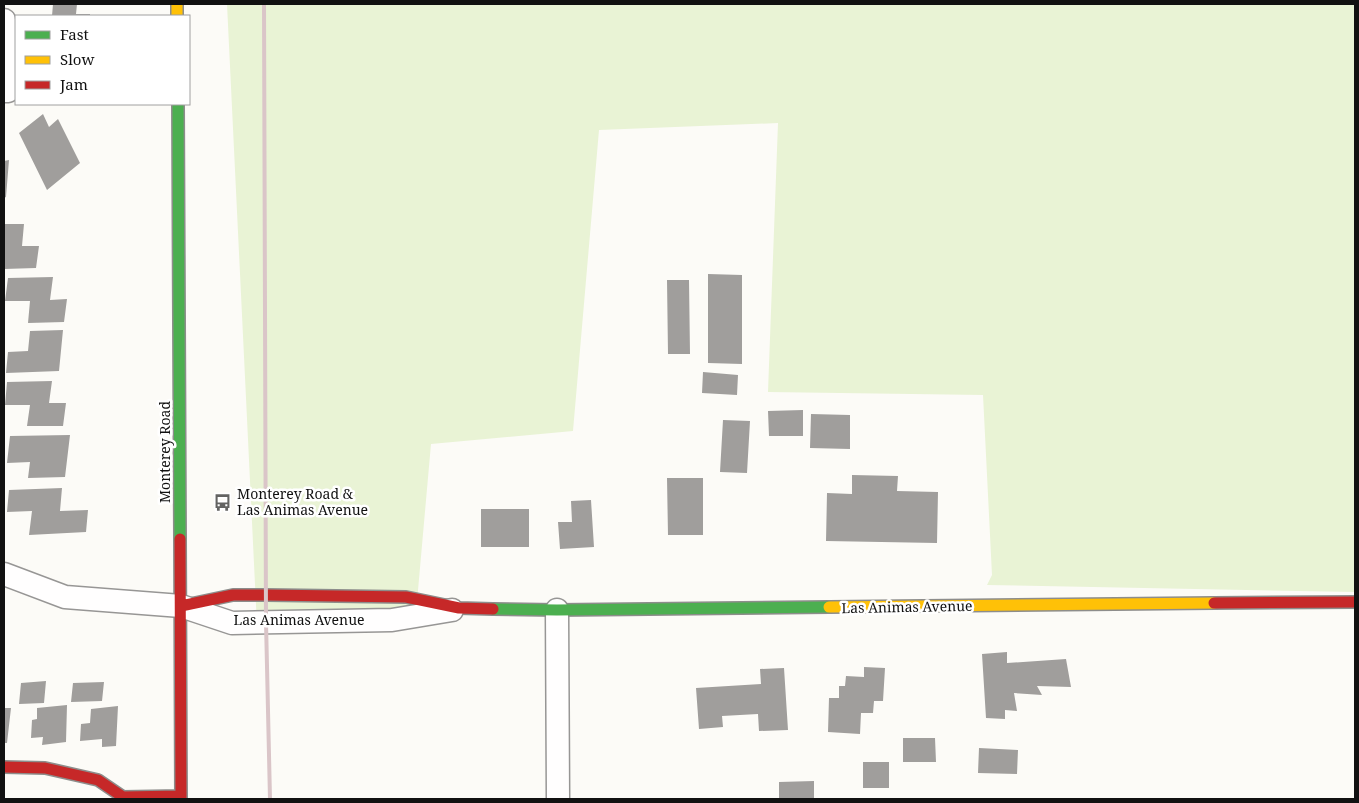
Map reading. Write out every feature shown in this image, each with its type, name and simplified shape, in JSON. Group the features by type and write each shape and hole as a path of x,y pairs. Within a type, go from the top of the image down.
{"street":[{"path":"4,20 6,91"},
{"name":"Monterey Road","path":"178,105 181,798"},
{"name":"Las Animas Avenue","path":"4,574 65,596 181,606 232,623 392,620 459,608 557,610 1355,602"},
{"path":"557,610 558,799"},
{"path":"4,767 45,768 98,780 122,798 181,798"}],"green space":[{"path":"227,4 1355,4 1355,592 987,585 992,575 983,395 768,392 778,123 599,130 573,431 431,444 415,624 257,626"}],"building":[{"path":"53,4 77,4 76,14 90,14 90,15 52,15"},
{"path":"43,114 49,127 58,119 80,163 47,190 19,133"},
{"path":"9,160 6,197 4,198 4,161"},
{"path":"4,224 24,224 22,246 39,246 36,268 4,269"},
{"path":"708,274 742,275 742,364 708,363"},
{"path":"53,277 50,300 67,299 64,322 28,323 30,301 5,301 8,278"},
{"path":"667,280 689,280 690,354 668,354"},
{"path":"63,330 59,371 6,373 8,352 28,351 30,331"},
{"path":"703,372 738,375 737,395 702,393"},
{"path":"52,381 49,403 66,403 63,426 27,426 30,405 5,405 7,382"},
{"path":"803,410 803,436 769,436 768,411"},
{"path":"811,414 850,415 850,449 810,448"},
{"path":"723,420 750,421 747,473 720,472"},
{"path":"70,435 65,477 28,478 30,462 7,463 10,436"},
{"path":"852,475 898,476 897,491 938,492 937,543 826,541 827,493 852,494"},
{"path":"667,478 703,478 703,535 668,535"},
{"path":"62,488 60,511 88,510 86,532 29,535 32,511 7,512 9,490"},
{"path":"591,500 594,547 560,549 558,522 572,522 571,501"},
{"path":"481,509 529,509 529,547 481,547"},
{"path":"1007,652 1007,663 1066,659 1071,687 1037,686 1042,695 1014,693 1017,711 1005,710 1005,719 986,718 982,654"},
{"path":"864,667 885,668 883,701 874,701 873,713 861,713 860,734 828,732 829,698 839,698 839,686 845,686 846,676 864,677"},
{"path":"784,668 788,730 759,731 758,714 722,716 723,727 699,729 696,688 761,684 760,669"},
{"path":"46,681 44,703 19,704 21,683"},
{"path":"104,682 102,701 71,702 73,683"},
{"path":"67,705 66,742 42,745 43,737 31,738 32,720 37,719 37,708"},
{"path":"118,706 116,746 102,747 102,739 80,741 81,724 90,723 91,709"},
{"path":"4,708 11,708 7,743 4,743"},
{"path":"903,738 935,738 936,762 903,762"},
{"path":"979,748 1018,750 1017,774 978,773"},
{"path":"863,762 889,762 889,788 863,788"},
{"path":"814,781 814,799 779,799 779,782"}],"railway":[{"path":"264,4 266,622 270,799"}],"traffic: fast":[{"path":"178,105 180,539"},
{"path":"493,609 829,607"}],"traffic: slow":[{"path":"177,4 177,15"},
{"path":"829,607 1214,603"}],"traffic: jam":[{"path":"180,539 181,799"},
{"path":"181,606 233,595 267,595 406,597 459,608 493,609"},
{"path":"1214,603 1355,602"},
{"path":"4,767 45,768 98,780 123,797 181,796"}],"place":[{"name":"Monterey Road & Las Animas Avenue","path":"223,502"}]}
